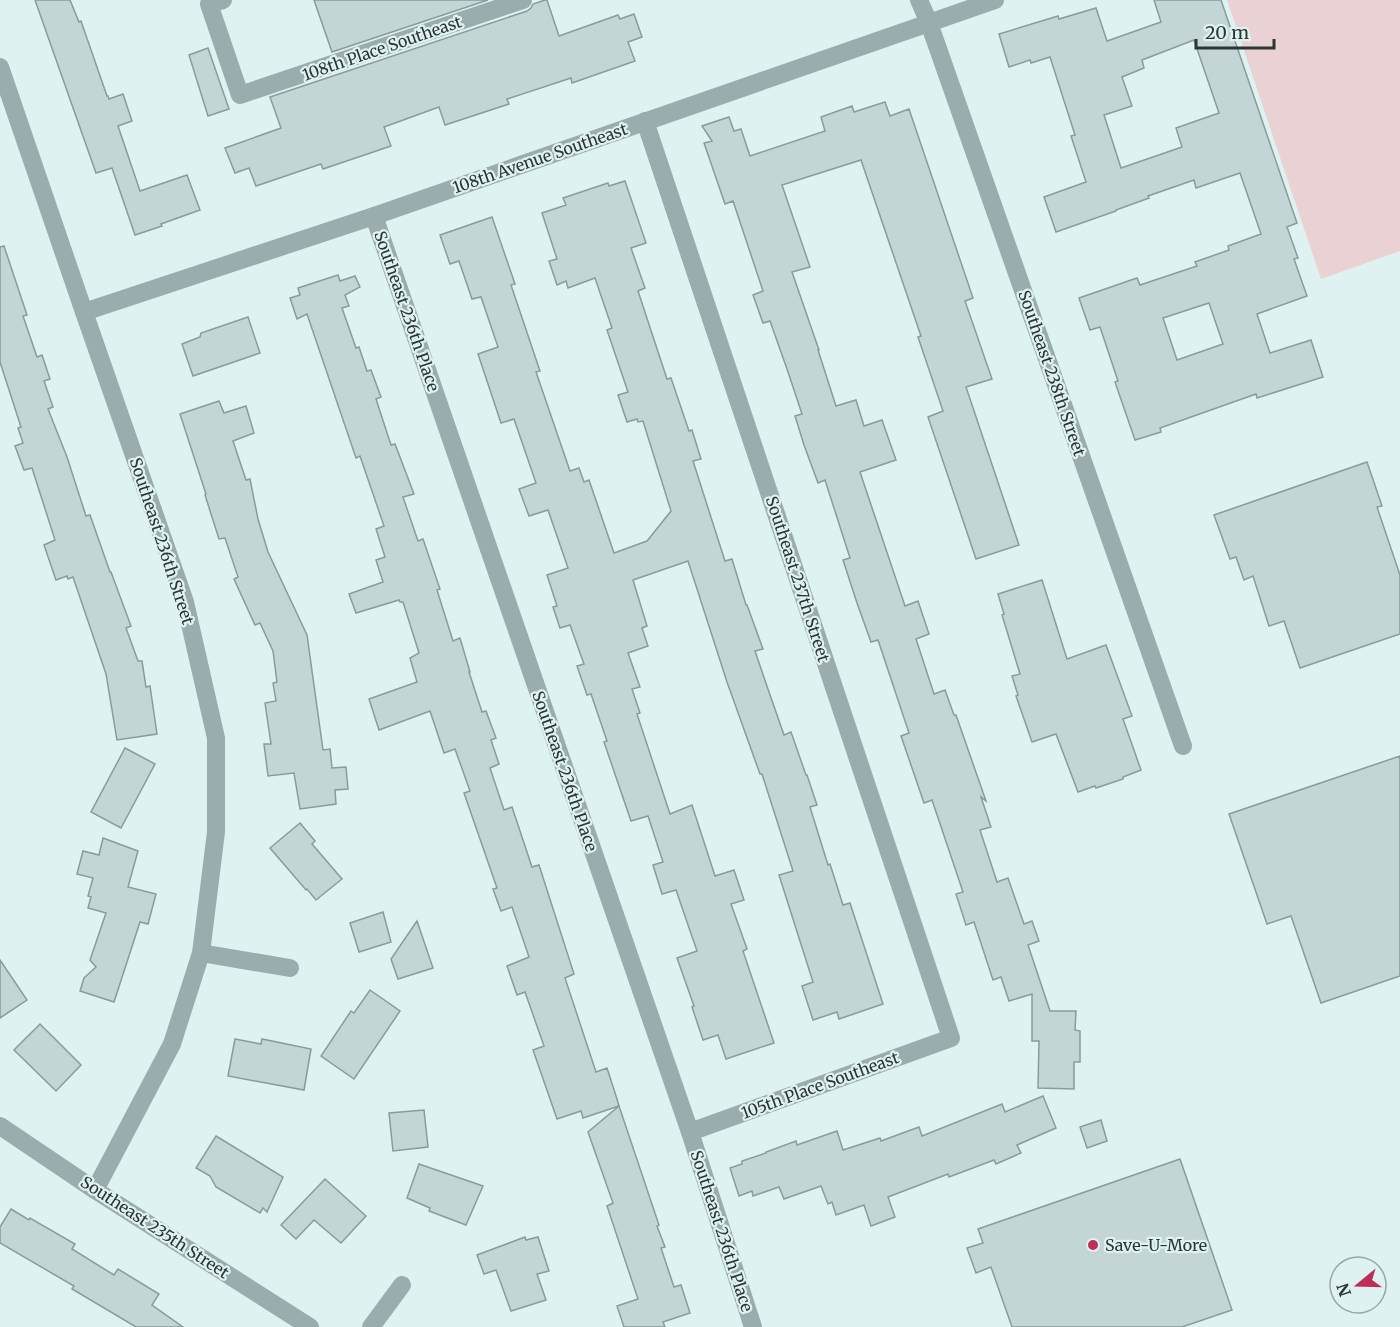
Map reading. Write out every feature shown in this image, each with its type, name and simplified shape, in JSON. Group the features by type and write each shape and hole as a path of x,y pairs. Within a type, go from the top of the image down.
{"street":[{"name":"108th Place Southeast","path":"222,0 209,4 240,95 524,0"},
{"name":"Southeast 238th Street","path":"919,0 1183,746"},
{"name":"108th Avenue Southeast","path":"84,312 374,216 995,0"},
{"name":"Southeast 236th Street","path":"0,67 185,602 216,738 216,832 201,953 172,1044 95,1190"},
{"name":"Southeast 237th Street","path":"645,121 951,1038"},
{"name":"Southeast 236th Place","path":"374,216 690,1132 753,1327"},
{"path":"201,953 290,968"},
{"name":"105th Place Southeast","path":"690,1132 951,1038"},
{"name":"Southeast 235th Street","path":"0,1126 95,1190 310,1327"},
{"path":"370,1327 402,1285"}],"shaded area":[{"path":"1227,0 1400,0 1400,251 1321,279"}],"building":[{"path":"35,0 70,0 79,22 81,21 107,96 109,99 123,94 132,121 118,126 140,191 187,175 200,210 135,235 112,168 96,173"},
{"path":"314,0 488,0 332,52"},
{"path":"547,0 559,36 618,15 620,19 634,14 642,37 628,42 635,61 572,83 571,78 507,99 509,104 445,125 439,107 384,127 391,146 323,169 321,164 256,186 249,168 235,173 225,148 281,128 270,97 527,11 533,4"},
{"path":"1154,0 1221,0 1297,223 1287,227 1298,258 1294,259 1307,296 1257,314 1270,353 1311,340 1323,377 1257,398 1256,394 1160,428 1161,432 1135,440 1115,382 1118,381 1100,327 1090,330 1079,298 1137,278 1140,285 1197,266 1195,262 1229,250 1228,246 1261,234 1240,173 1196,188 1194,180 1056,232 1044,197 1086,182 1071,136 1075,135 1050,57 1031,63 1030,60 1009,67 999,34 1058,16 1059,19 1096,8 1107,41 1161,22","holes":["1194,40 1219,113 1176,128 1182,147 1121,168 1104,115 1132,106 1122,77 1144,68 1142,60","1209,303 1223,344 1177,360 1163,318"]},
{"path":"208,48 229,109 208,116 189,55"},
{"path":"885,102 890,116 909,109 973,298 965,301 992,379 966,387 1019,545 976,559 928,417 943,411 918,337 921,336 861,160 782,185 810,267 792,272 836,406 856,400 864,426 882,420 896,460 860,472 905,606 918,601 929,634 916,639 934,694 945,690 986,801 981,797 991,827 980,830 997,882 1008,878 1024,924 1032,921 1039,941 1028,945 1050,1011 1076,1011 1075,1030 1080,1031 1080,1062 1074,1062 1074,1089 1038,1088 1039,1041 1032,1041 1032,994 1009,1001 1001,977 993,980 974,922 966,925 956,894 963,892 932,800 924,803 901,736 909,733 878,640 871,642 857,603 843,560 850,558 825,480 818,483 795,416 802,414 787,369 770,321 763,323 753,295 763,291 733,201 725,204 704,143 712,141 702,126 729,117 734,131 741,129 750,156 825,131 821,117 852,106 854,112"},
{"path":"625,181 646,243 631,248 645,288 638,291 667,379 671,378 689,431 692,430 701,459 693,461 725,561 732,559 763,649 755,651 769,692 784,735 791,732 817,805 810,807 828,865 830,864 843,905 850,903 883,1004 839,1019 837,1012 813,1020 802,986 813,982 779,875 793,871 762,774 760,774 727,682 688,561 633,580 647,626 642,628 648,646 628,653 640,687 632,689 640,713 637,714 670,814 692,805 715,876 734,870 744,900 731,904 747,949 743,951 774,1043 726,1059 718,1035 703,1040 677,958 697,951 676,890 662,894 653,865 663,862 648,816 631,821 604,742 607,741 591,694 587,695 577,666 584,664 570,625 560,628 553,607 557,606 547,575 568,568 548,510 529,516 519,489 536,483 514,419 501,423 478,354 498,347 481,297 472,299 459,261 450,264 440,235 492,217 515,284 511,285 540,371 536,372 570,471 579,468 584,482 589,480 614,553 647,541 671,511 643,421 638,422 637,419 627,422 618,395 628,392 607,330 612,328 595,278 568,288 566,281 557,285 549,261 557,259 542,213 566,205 563,198 608,183 609,186"},
{"path":"4,246 27,315 23,316 37,357 42,355 50,379 44,381 53,407 48,409 67,457 86,516 90,515 131,626 126,628 138,661 142,661 146,687 150,686 157,734 117,740 106,674 73,577 68,579 67,576 56,580 44,545 55,540 32,468 24,470 15,446 23,443 18,428 21,427 0,362 0,247"},
{"path":"338,275 340,281 355,276 360,287 345,295 349,306 342,308 356,348 359,347 367,371 371,370 381,397 376,399 391,445 395,444 414,494 403,497 418,541 423,539 440,589 437,590 453,641 460,638 482,712 486,711 496,738 491,740 499,764 490,768 504,810 512,807 532,867 539,865 574,974 565,978 596,1072 607,1068 617,1099 619,1106 583,1118 581,1111 557,1119 533,1050 544,1046 525,992 517,995 507,966 529,957 512,907 501,911 493,889 497,888 464,793 470,791 455,749 444,753 430,711 379,730 369,699 417,682 410,658 419,653 403,602 399,600 356,613 349,594 383,582 376,560 385,557 376,529 384,526 360,456 356,458 307,314 297,319 290,298 300,295 298,288"},
{"path":"248,317 260,353 193,376 182,344 200,337 201,333"},
{"path":"219,401 224,413 246,406 254,433 233,441 246,480 250,479 258,519 268,552 307,635 323,750 330,749 332,768 346,767 348,789 335,790 336,804 300,809 294,773 268,776 264,744 271,744 265,703 276,701 273,683 277,682 273,651 260,623 255,625 234,579 238,577 225,538 219,539 180,414"},
{"path":"1367,462 1382,506 1377,507 1400,575 1400,634 1300,668 1284,621 1269,626 1253,576 1244,580 1236,557 1230,559 1214,515"},
{"path":"1042,580 1067,659 1106,645 1132,716 1123,719 1141,770 1123,779 1078,792 1056,734 1032,742 1016,696 1018,695 1012,676 1020,674 998,594"},
{"path":"125,748 155,764 121,828 91,812"},
{"path":"1400,756 1400,976 1321,1003 1291,916 1267,924 1229,814"},
{"path":"300,823 315,841 312,844 342,879 316,900 270,848"},
{"path":"103,838 138,851 128,887 156,894 148,924 140,922 114,1002 80,991 84,978 96,967 90,960 106,913 88,908 91,897 88,896 93,878 77,874 83,851 99,855"},
{"path":"383,912 391,942 359,952 350,923"},
{"path":"417,921 433,968 398,979 391,959"},
{"path":"0,960 27,1000 0,1018"},
{"path":"370,990 400,1011 354,1079 321,1056 351,1011 354,1013"},
{"path":"40,1024 81,1065 56,1091 14,1050"},
{"path":"235,1039 261,1044 262,1039 311,1049 304,1090 228,1076"},
{"path":"1043,1096 1056,1128 1017,1145 1021,1153 996,1164 994,1160 949,1177 948,1174 888,1197 895,1217 871,1226 864,1205 836,1215 832,1202 828,1204 821,1186 784,1199 779,1187 753,1196 752,1191 739,1196 730,1168 742,1164 742,1161 796,1141 797,1145 837,1131 843,1150 880,1138 881,1141 919,1127 922,1136 1002,1104 1005,1112"},
{"path":"619,1106 659,1225 657,1226 665,1247 661,1248 674,1287 681,1285 690,1313 663,1322 665,1327 624,1327 617,1306 638,1299 607,1206 613,1203 588,1132"},
{"path":"424,1110 428,1147 393,1151 389,1113"},
{"path":"1101,1120 1107,1141 1087,1148 1080,1127"},
{"path":"216,1136 283,1177 267,1212 263,1208 260,1213 216,1187 210,1176 196,1168"},
{"name":"Save-U-More","path":"1180,1159 1232,1310 1182,1327 1012,1327 991,1267 976,1273 967,1248 983,1243 978,1229"},
{"path":"419,1164 483,1186 466,1225 429,1211 430,1208 407,1198"},
{"path":"325,1179 366,1216 341,1243 314,1220 296,1239 281,1225"},
{"path":"11,1209 75,1244 72,1249 114,1275 118,1269 159,1294 152,1305 183,1327 136,1327 72,1289 74,1286 0,1243 0,1227"},
{"path":"525,1237 526,1240 538,1237 549,1271 537,1274 546,1300 511,1311 496,1270 484,1274 477,1255"}],"place":[{"name":"Save-U-More","path":"1093,1245"}]}
